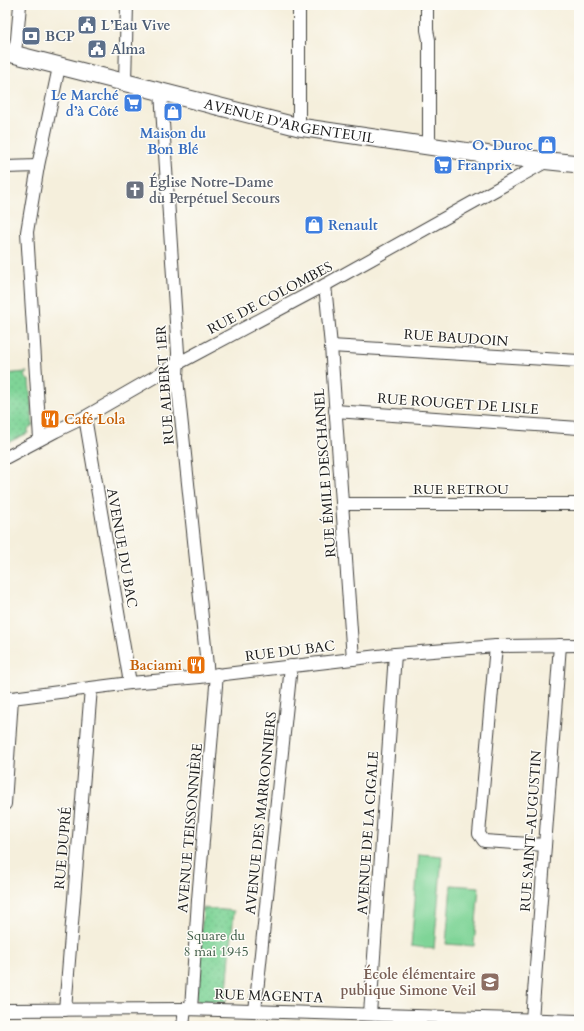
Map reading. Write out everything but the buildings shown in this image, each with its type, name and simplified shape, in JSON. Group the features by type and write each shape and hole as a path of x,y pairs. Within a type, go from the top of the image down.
{"main road":[{"name":"AVENUE D'ARGENTEUIL","path":"10,53 299,127 429,146 579,164"}],"street":[{"path":"10,53 17,39 20,5"},
{"path":"125,82 127,5"},
{"path":"299,5 299,127"},
{"path":"427,5 427,30 429,40 429,146"},
{"path":"40,439 27,232 38,166 59,66"},
{"name":"RUE ALBERT 1ER","path":"161,92 178,353 177,378 213,675"},
{"name":"RUE DE COLOMBES","path":"5,458 85,417 177,364 325,285 547,161"},
{"path":"5,167 38,166"},
{"name":"RUE ÉMILE DESCHANEL","path":"325,285 343,504 353,659"},
{"name":"RUE BAUDOIN","path":"331,346 579,361"},
{"name":"RUE ROUGET DE LISLE","path":"335,411 579,428"},
{"name":"AVENUE DU BAC","path":"85,417 130,683"},
{"name":"RUE RETROU","path":"343,504 579,504"},
{"name":"RUE SAINT-AUGUSTIN","path":"532,1020 560,645"},
{"name":"RUE DU BAC","path":"8,697 395,654 496,646 579,645"},
{"path":"496,646 479,834 484,841 545,845"},
{"name":"AVENUE DE LA CIGALE","path":"370,1014 395,654"},
{"name":"AVENUE DES MARRONNIERS","path":"255,1011 291,666"},
{"name":"AVENUE TEISSONNIÈRE","path":"183,1026 188,1009 198,900 213,675"},
{"name":"RUE DUPRÉ","path":"65,1010 91,688"},
{"path":"5,804 8,697"},
{"name":"RUE MAGENTA","path":"5,1010 188,1009 370,1014 417,1021 579,1020"}],"green space":[{"path":"27,372 24,376 27,380 29,380 33,425 28,429 28,433 5,444 5,374"},
{"path":"419,854 442,856 434,949 411,946"},
{"path":"451,885 479,887 474,946 446,944"},
{"name":"Square du 8 mai 1945","path":"203,908 234,911 226,1002 199,1002 196,999"}],"place":[{"name":"L’Eau Vive","path":"87,25"},
{"name":"BCP","path":"31,36"},
{"name":"Alma","path":"97,49"},
{"name":"Le Marché d’à Côté","path":"133,103"},
{"name":"Maison du Bon Blé","path":"173,112"},
{"name":"O. Duroc","path":"547,145"},
{"name":"Franprix","path":"443,165"},
{"name":"Église Notre-Dame du Perpétuel Secours","path":"135,190"},
{"name":"Renault","path":"314,225"},
{"name":"Café Lola","path":"50,419"},
{"name":"Baciami","path":"196,665"},
{"name":"École élémentaire publique Simone Veil","path":"490,982"}]}
